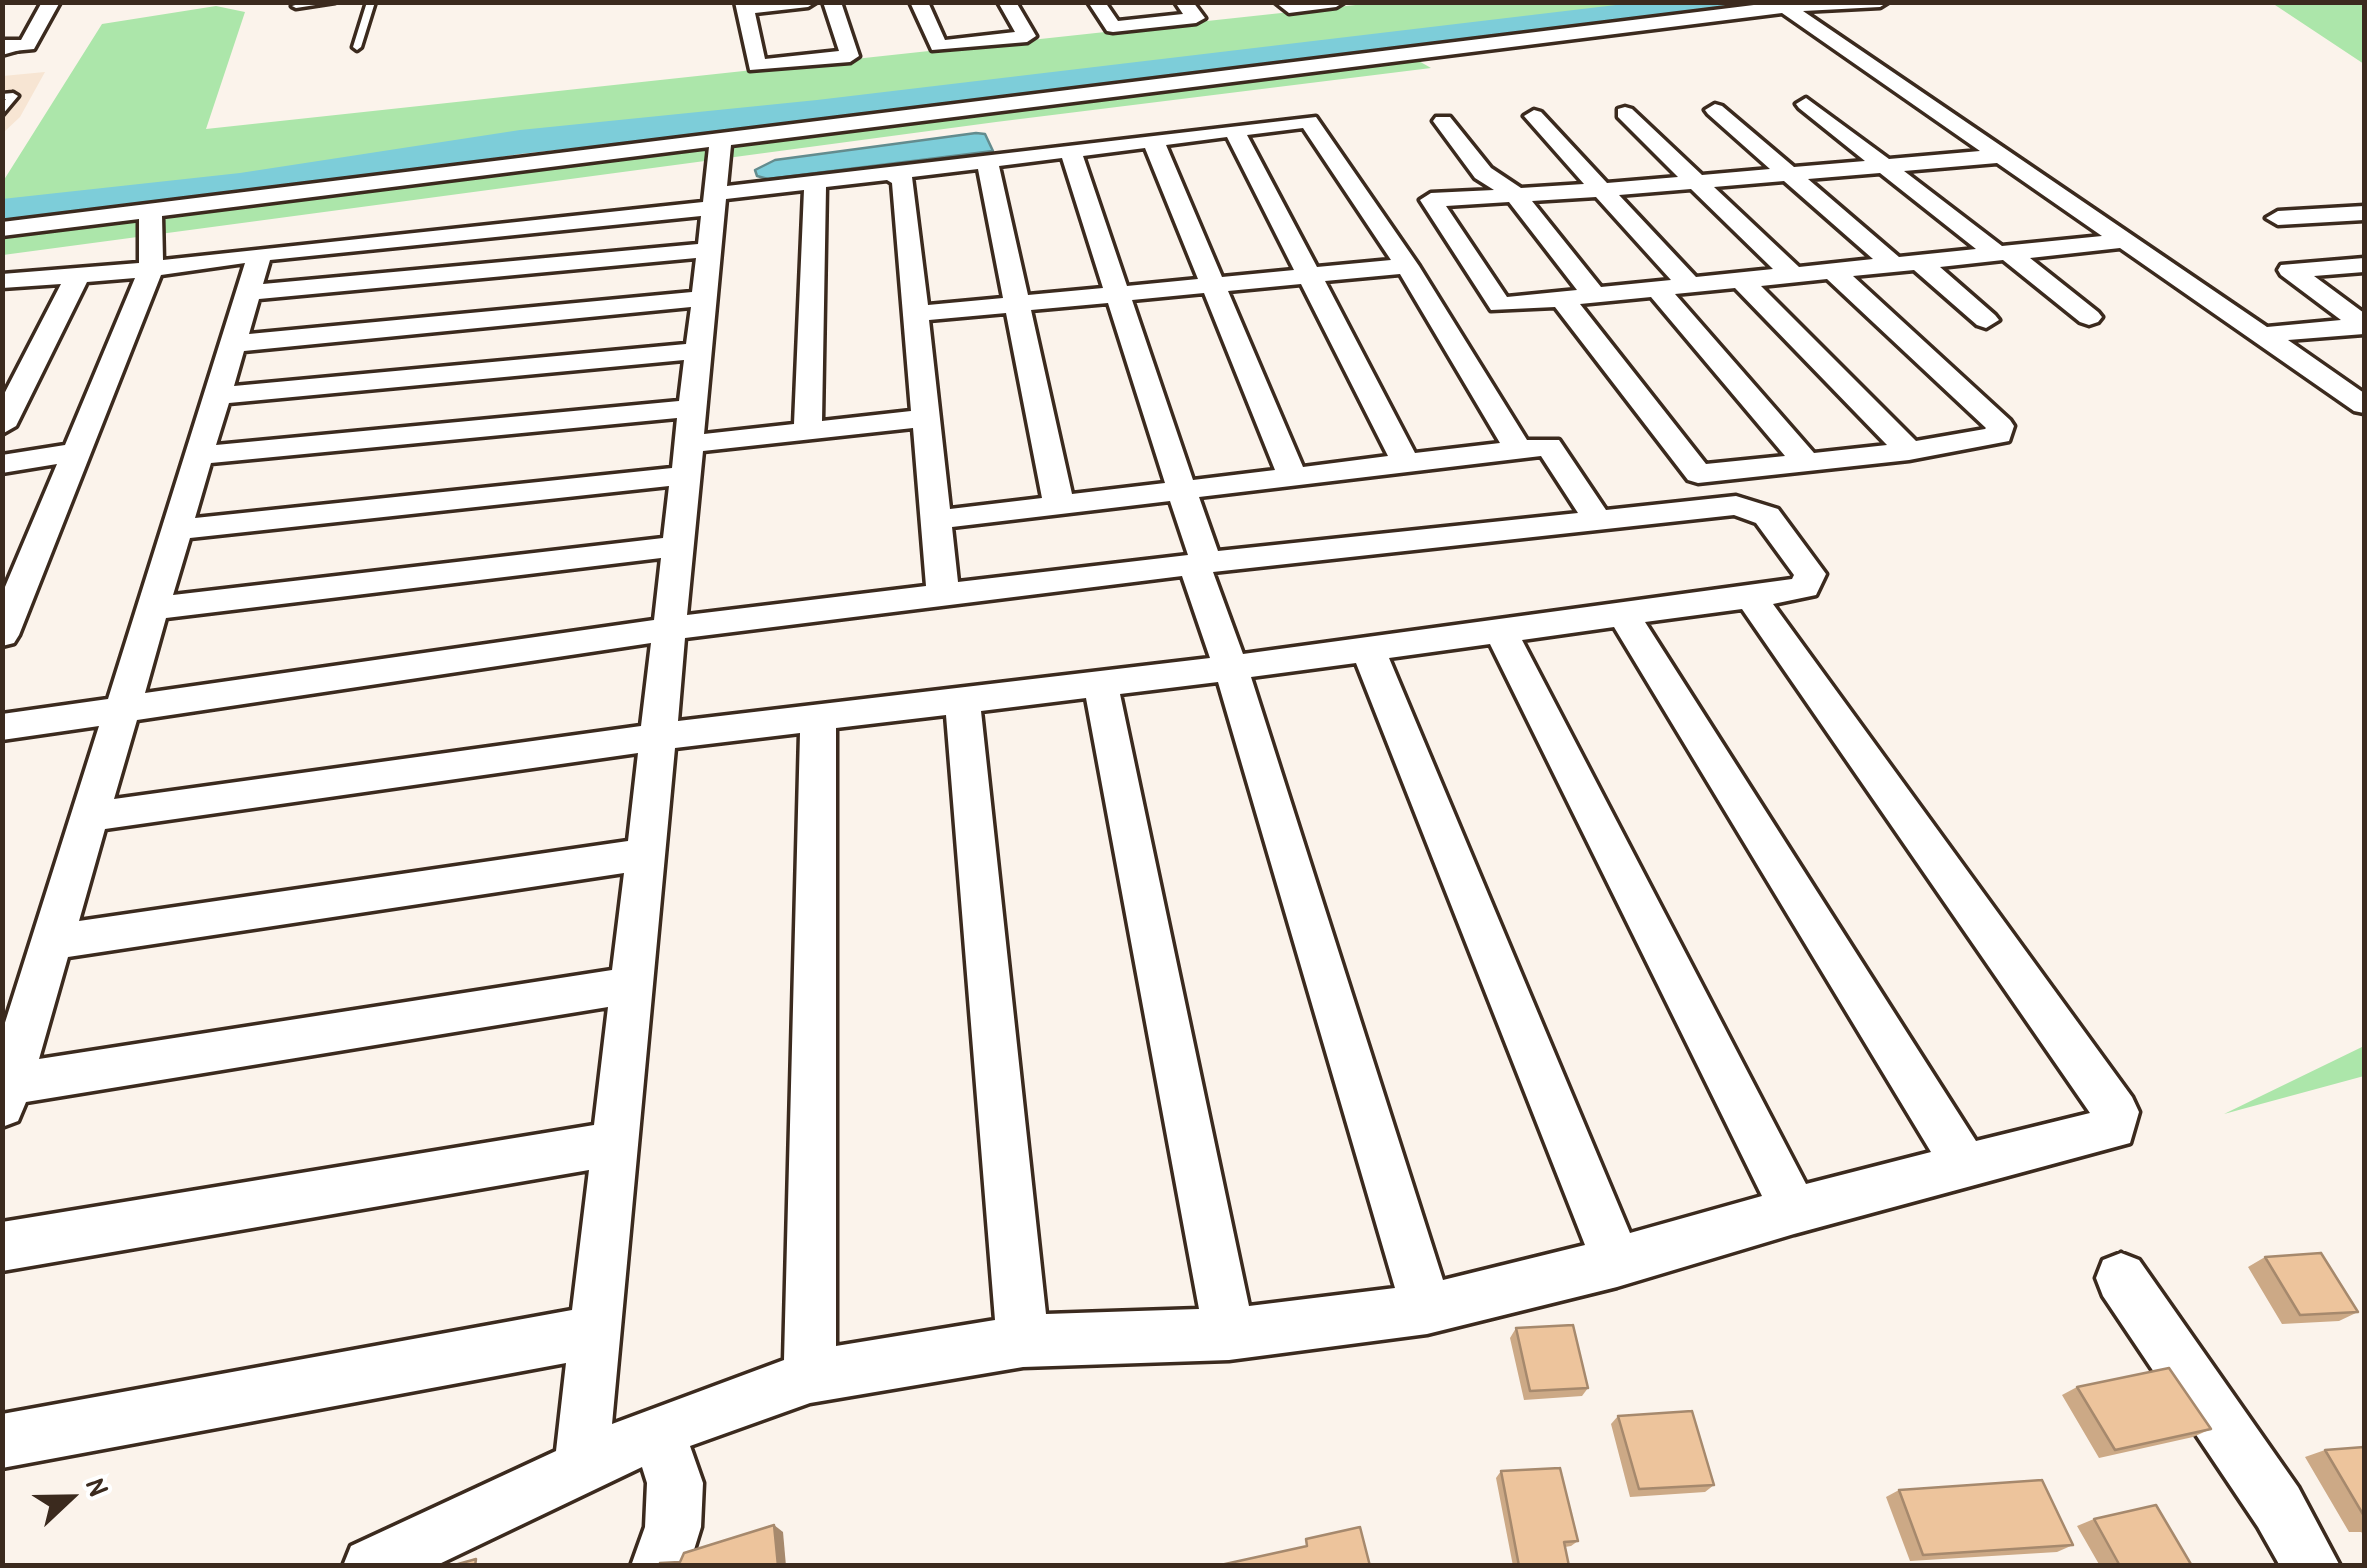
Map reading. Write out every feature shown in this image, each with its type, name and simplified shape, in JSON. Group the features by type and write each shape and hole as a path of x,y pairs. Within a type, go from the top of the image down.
{"street":[{"path":"2,49 27,45 51,2"},
{"path":"808,2 745,6 757,66 850,56 832,2"},
{"path":"919,2 939,46 1027,36 1007,2"},
{"path":"1096,2 1113,27 1196,18 1183,2"},
{"path":"1283,2 1289,8 1336,2"},
{"path":"2,229 1782,5 1880,2"},
{"path":"1782,5 2364,405"},
{"path":"1806,104 1882,166 2089,317"},
{"path":"1715,110 1791,174 1986,320"},
{"path":"1626,113 1794,276"},
{"path":"1534,116 1690,286"},
{"path":"2,281 151,269 714,201 815,182 1310,120 1519,450"},
{"path":"1443,122 1483,173 1513,192 1596,297"},
{"path":"1234,130 1406,463"},
{"path":"581,1468 721,138"},
{"path":"1153,140 1292,476"},
{"path":"1070,150 1182,490 1231,668 1427,1309"},
{"path":"1998,156 1600,190 1513,192 1431,200 1500,305 2122,240"},
{"path":"986,161 1059,505"},
{"path":"890,173 902,180 942,596"},
{"path":"808,431 815,182"},
{"path":"7,615 151,269 150,211"},
{"path":"106,273 150,211"},
{"path":"2278,218 2364,213"},
{"path":"248,293 709,250"},
{"path":"260,254 6,1095 631,985"},
{"path":"2331,256 2364,254"},
{"path":"915,314 1406,266"},
{"path":"2364,266 2290,270 2364,326"},
{"path":"1563,300 1698,474 1807,464 1999,435 2002,430 1834,272"},
{"path":"2,426 78,275"},
{"path":"1742,281 1909,450"},
{"path":"1659,291 1807,464"},
{"path":"232,344 704,298"},
{"path":"2261,335 2364,326"},
{"path":"216,396 698,350"},
{"path":"198,456 689,442 924,418"},
{"path":"176,530 689,442"},
{"path":"935,520 1549,446 1599,522"},
{"path":"2,464 77,452"},
{"path":"2,727 669,629 1200,563 1736,504 1767,516 1810,574 1806,587 1624,615 1231,668 658,737 89,817"},
{"path":"151,610 678,546"},
{"path":"372,1566 658,1431 810,1377 1023,1341 1229,1334 1427,1309 2114,1128 2116,1112 1751,597"},
{"path":"1624,615 1966,1166"},
{"path":"1500,630 1794,1210"},
{"path":"1368,648 1617,1262"},
{"path":"1101,684 1229,1334"},
{"path":"962,699 1023,1341"},
{"path":"810,1377 818,716"},
{"path":"52,942 646,854"},
{"path":"2,1247 614,1144"},
{"path":"2121,1278 2278,1507 2312,1566"},
{"path":"2,1440 595,1332"},
{"path":"658,1431 675,1483 673,1527 660,1566"}],"lane":[{"path":"296,6 331,2"},
{"path":"357,47 370,2"},
{"path":"2,96 13,96 2,112"}],"shaded area":[{"path":"45,72 20,117 3,133 3,76"}],"green space":[{"path":"1374,3 1729,3 817,111 512,143 240,185 3,212 2,183 102,24 216,6 245,12 206,129"},
{"path":"2272,3 2364,3 2364,64"},
{"path":"1403,52 1431,68 3,255 2,229"},
{"path":"2364,1046 2364,1076 2224,1114"}],"water":[{"path":"985,134 993,151 768,179 757,176 755,170 775,160"}],"building":[{"path":"2321,1253 2358,1312 2300,1315 2265,1257"},
{"path":"1573,1325 1588,1388 1530,1391 1516,1328"},
{"path":"2169,1368 2211,1429 2115,1450 2077,1387"},
{"path":"1692,1411 1714,1485 1639,1489 1618,1416"},
{"path":"2364,1447 2364,1516 2325,1450"},
{"path":"1560,1468 1578,1541 1564,1542 1569,1566 1519,1566 1501,1471"},
{"path":"2042,1480 2073,1545 1923,1555 1899,1490"},
{"path":"2156,1505 2192,1566 2120,1566 2094,1519"},
{"path":"774,1525 778,1566 661,1566 660,1563 680,1562 684,1553"},
{"path":"1360,1527 1370,1566 1216,1566 1307,1546 1306,1539"},
{"path":"476,1559 475,1566 451,1566"}],"waterway":[{"path":"2,212 240,185 520,142 817,111 1729,2"}]}
